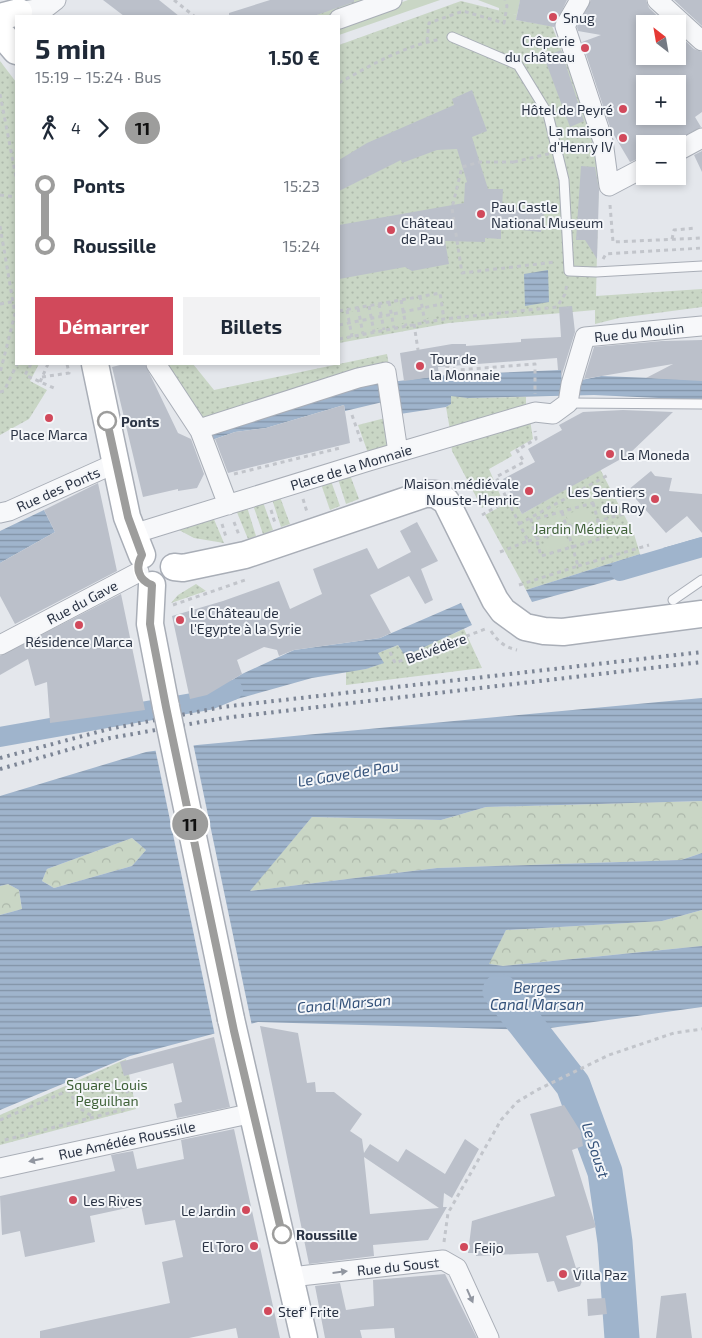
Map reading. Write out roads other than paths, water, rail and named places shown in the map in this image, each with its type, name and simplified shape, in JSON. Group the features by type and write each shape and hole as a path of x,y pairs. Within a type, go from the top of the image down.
{"main road":[{"path":"0,32 15,50"},
{"path":"95,365 116,463 142,562 150,624 166,707 234,1031 304,1338"},
{"path":"142,562 152,550 162,551 171,557 174,568 183,568 245,555 420,496 435,494 446,501 476,564 503,611 525,627 544,632 563,632 702,614"}],"street":[{"path":"14,11 47,7 56,0"},
{"path":"57,15 66,0"},
{"path":"340,20 392,0"},
{"path":"580,0 565,26 603,141 609,186 636,172"},
{"path":"657,0 702,41"},
{"path":"686,147 702,138"},
{"name":"Rue du Moulin","path":"556,401 585,337 702,326"},
{"path":"157,365 200,430 228,505"},
{"path":"200,430 358,378 386,372 398,452"},
{"name":"Place de la Monnaie","path":"142,562 228,505 556,401"},
{"name":"Rue des Ponts","path":"0,512 9,511 116,463"},
{"name":"Rue du Gave","path":"0,645 142,562"},
{"name":"Rue Amédée Roussille","path":"0,1168 253,1113"},
{"name":"Rue du Soust","path":"291,1278 443,1260 457,1268 489,1338"}],"lane":[{"path":"452,37 518,65 548,114 564,180 569,271 596,272 702,266"},
{"path":"556,401 702,404"},
{"path":"673,600 702,580"}],"water":[{"path":"548,270 549,302 525,306 524,274"},
{"path":"561,370 562,384 601,376 702,380 702,400 594,395 468,398 451,396 451,404 446,407 400,414 391,382 446,375"},
{"path":"385,383 387,401 345,411 344,405 266,428 235,432 209,441 207,436 355,386"},
{"path":"44,510 55,532 0,563 0,531"},
{"path":"702,537 702,554 670,564 663,548"},
{"path":"640,554 648,570 532,602 526,590"},
{"path":"461,603 472,625 405,656 398,645 378,653 384,663 366,669 312,678 212,706 207,695 242,674 294,650 380,638"},
{"path":"702,698 702,801 486,807 441,820 312,817 250,891 437,868 681,860 702,853 702,910 662,921 506,930 489,964 503,966 702,946 702,1007 536,1030 258,1022 130,1056 0,1110 0,915 22,909 19,890 8,884 0,886 0,796 146,752 197,745","holes":["132,838 146,850 132,866 54,888 42,881 47,869"]}],"waterway":[{"path":"620,571 702,547"},
{"path":"0,737 209,700 233,690"},
{"name":"Le Soust","path":"500,991 573,1085 605,1172 615,1242 622,1338"}],"railway":[{"path":"0,758 109,729 222,707 702,652"},
{"path":"0,769 110,738 224,718 702,662"}],"place":[{"name":"Snug","path":"553,17"},
{"name":"Crêperie du château","path":"585,48"},
{"name":"Hôtel de Peyré","path":"623,109"},
{"name":"La maison d'Henry IV","path":"623,138"},
{"name":"Pau Castle National Museum","path":"481,214"},
{"name":"Château de Pau","path":"391,230"},
{"name":"Tour de la Monnaie","path":"420,366"},
{"name":"Place Marca","path":"49,418"},
{"name":"Ponts","path":"107,421"},
{"name":"La Moneda","path":"610,454"},
{"name":"Maison médiévale Nouste-Henric","path":"529,491"},
{"name":"Les Sentiers du Roy","path":"655,499"},
{"name":"Le Château de l'Egypte à la Syrie","path":"180,620"},
{"name":"Résidence Marca","path":"79,625"},
{"name":"Les Rives","path":"73,1200"},
{"name":"Le Jardin","path":"246,1210"},
{"name":"Roussille","path":"282,1234"},
{"name":"El Toro","path":"254,1246"},
{"name":"Feijo","path":"464,1247"},
{"name":"Villa Paz","path":"563,1274"},
{"name":"Stef' Frite","path":"268,1311"}],"park label":[{"name":"Jardin Médieval","path":"583,528"},
{"name":"Square Louis Peguilhan","path":"107,1092"}],"water label":[{"name":"Le Gave de Pau","path":"348,773"},
{"name":"Berges Canal Marsan","path":"537,996"},
{"name":"Canal Marsan","path":"344,1003"}]}
